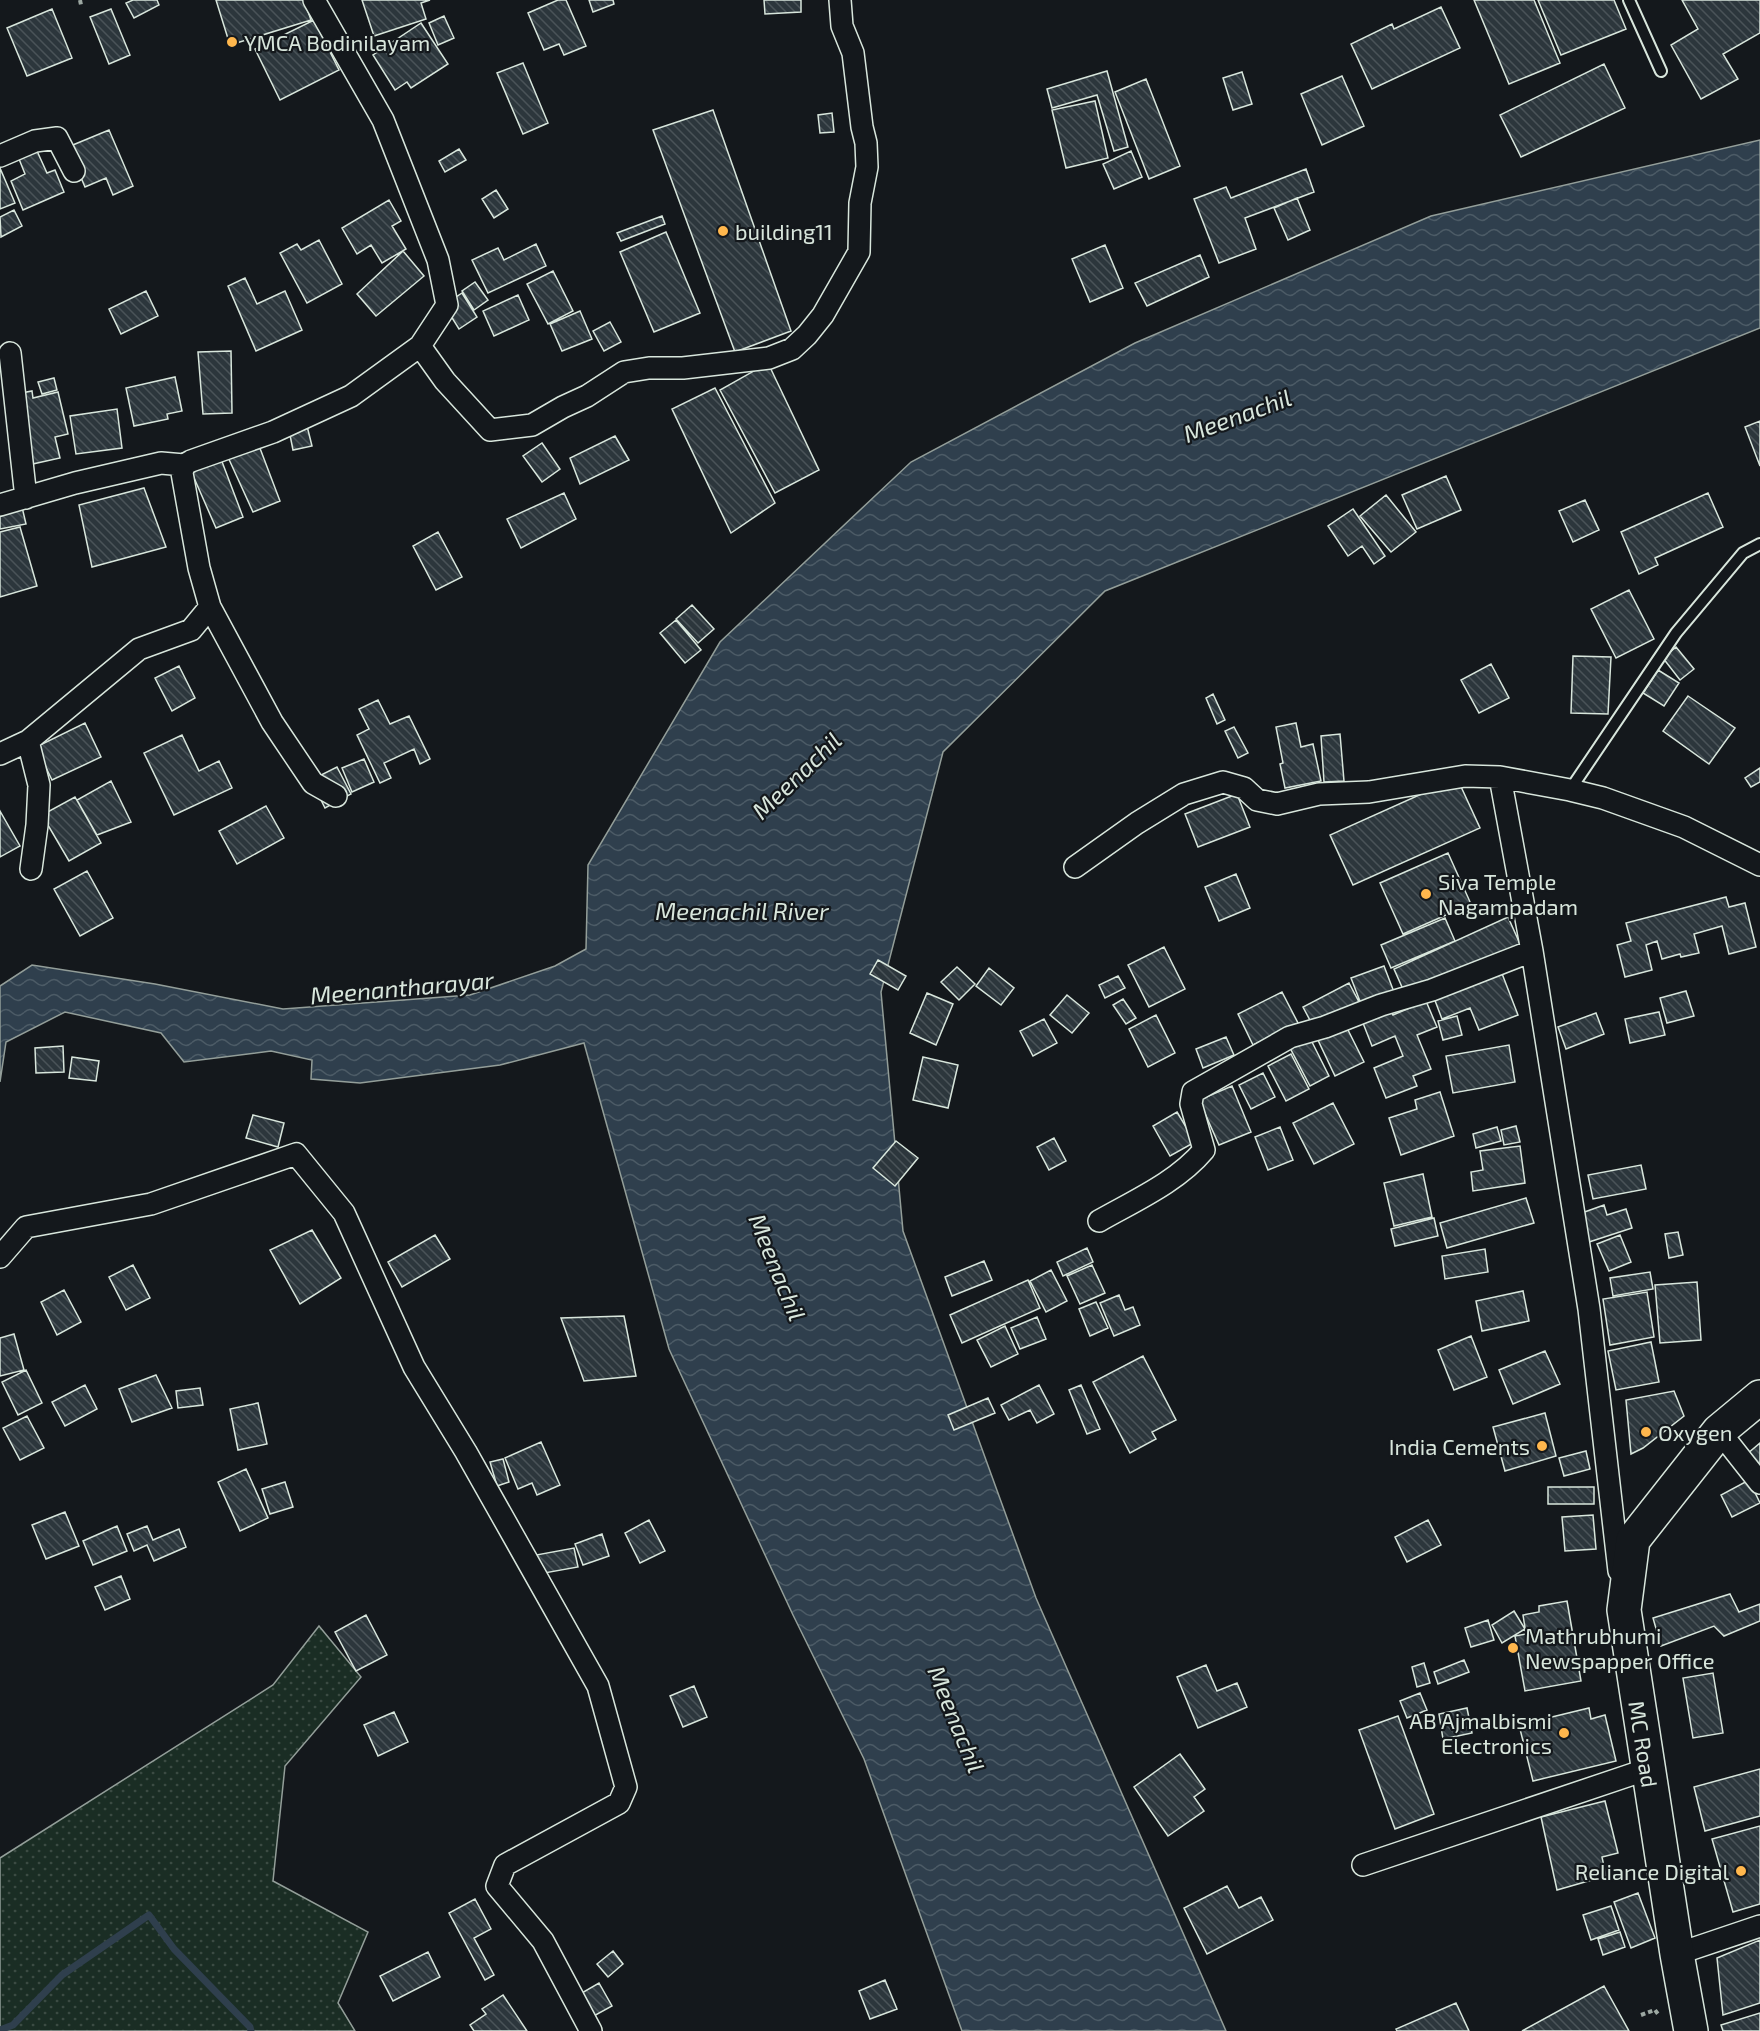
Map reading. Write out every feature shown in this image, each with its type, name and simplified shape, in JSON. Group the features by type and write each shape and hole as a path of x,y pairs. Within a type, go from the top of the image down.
{"main road":[{"name":"MC Road","path":"1691,2031 1624,1610 1633,1540 1719,1431 1760,1397"}],"street":[{"path":"0,505 75,483 161,463 184,465 213,451 273,432 351,396 420,346 447,306 438,260 383,120 315,0"},
{"path":"420,346 444,381 490,430 532,425 562,407 587,396 624,372 769,358 792,349 823,315 859,252 860,203 867,167 866,143 853,53 842,26 840,0"},
{"path":"0,156 35,141 57,138 74,171"},
{"path":"10,353 26,498"},
{"path":"184,465 182,473 199,568 210,606 272,722 313,783 336,796"},
{"path":"0,754 28,741 139,649 191,630 210,606"},
{"path":"28,741 39,785 37,825 31,869"},
{"path":"1075,867 1137,823 1185,794 1223,782 1244,788 1257,800 1277,804 1319,794 1369,792 1465,776 1500,777 1603,798 1684,827 1760,865"},
{"path":"1500,777 1532,951 1589,1309 1624,1610"},
{"path":"1099,1221 1155,1190 1191,1166 1204,1150 1191,1104 1193,1092 1290,1037 1432,990 1532,951"},
{"path":"0,1257 26,1227 151,1204 296,1154 344,1213 414,1367 466,1452 598,1686 626,1787 619,1803 505,1864 497,1886 543,1941 591,2031"},
{"path":"1719,1431 1760,1483"},
{"path":"1363,1865 1648,1769"},
{"path":"1677,1954 1760,1926"}],"lane":[{"path":"1629,0 1661,71"},
{"path":"1570,790 1676,633 1743,553 1760,544"}],"path":[{"path":"1641,2015 1655,2010 1660,2017"}],"green space":[{"path":"319,1626 361,1677 285,1766 273,1881 368,1932 338,2003 355,2031 0,2031 0,1858 273,1685"}],"water":[{"name":"Meenachil River","path":"1760,140 1760,328 1105,591 943,752 881,992 903,1231 1036,1598 1226,2031 962,2031 864,1759 793,1615 669,1349 584,1043 500,1065 360,1083 311,1079 312,1060 271,1051 184,1062 161,1033 65,1012 6,1042 0,1082 0,986 32,965 155,984 283,1009 470,995 555,966 586,949 588,865 720,642 911,462 1135,343 1431,216"}],"building":[{"path":"133,0 157,0 159,5 134,18 126,3"},
{"path":"216,0 304,0 311,20 230,45"},
{"path":"362,0 430,0 421,3 426,19 374,36"},
{"path":"558,0 566,0 586,46 564,55 559,44 544,50 528,13"},
{"path":"589,0 613,0 614,4 593,12"},
{"path":"764,0 801,0 801,12 765,14"},
{"path":"1474,0 1534,0 1560,63 1509,84"},
{"path":"1538,0 1614,0 1626,29 1561,55"},
{"path":"1682,0 1760,0 1760,33 1723,54 1738,79 1701,99 1671,45 1698,29"},
{"path":"1441,7 1460,48 1372,89 1351,44 1392,24 1394,29"},
{"path":"52,9 72,58 27,76 7,28"},
{"path":"111,9 130,55 109,64 90,17"},
{"path":"444,16 454,38 438,45 429,23"},
{"path":"314,20 339,70 280,100 255,49"},
{"path":"421,23 448,64 411,88 407,82 395,90 373,55"},
{"path":"523,63 548,123 523,134 497,73"},
{"path":"1604,64 1625,108 1521,157 1500,115"},
{"path":"1107,71 1128,147 1114,151 1097,95 1052,108 1047,89"},
{"path":"1242,72 1252,104 1233,110 1223,78"},
{"path":"1342,76 1364,126 1322,145 1301,94"},
{"path":"1146,79 1180,166 1149,179 1115,92"},
{"path":"1095,101 1108,158 1066,168 1052,110"},
{"name":"building11","path":"713,110 791,331 735,352 653,130"},
{"path":"832,113 834,132 820,133 818,115"},
{"path":"109,130 133,186 113,195 106,178 85,187 68,147"},
{"path":"459,149 466,160 445,172 439,161"},
{"path":"37,151 47,173 55,170 64,192 23,210 11,181 25,174 19,159"},
{"path":"1131,151 1142,177 1114,189 1103,164"},
{"path":"0,168 15,203 0,209"},
{"path":"1306,169 1314,192 1245,218 1256,249 1219,263 1194,199 1226,187 1231,198"},
{"path":"496,190 508,209 494,218 482,199"},
{"path":"1297,198 1310,230 1288,240 1274,208"},
{"path":"389,200 401,221 392,226 406,249 382,263 371,245 357,254 342,228"},
{"path":"14,210 22,226 1,237 0,217"},
{"path":"662,216 665,224 621,241 617,233"},
{"path":"666,232 700,313 654,332 620,252"},
{"path":"319,240 342,284 307,303 280,253 297,244 301,250"},
{"path":"536,244 546,266 488,293 472,260 498,248 504,260"},
{"path":"1105,245 1123,288 1090,302 1072,259"},
{"path":"403,251 424,276 376,316 357,294"},
{"path":"1200,255 1209,277 1147,306 1135,283"},
{"path":"553,271 573,311 548,324 527,284"},
{"path":"245,278 257,304 285,291 302,330 256,351 228,286"},
{"path":"475,282 488,300 474,310 462,291"},
{"path":"146,291 158,316 121,334 109,309"},
{"path":"462,293 477,317 459,329 444,305"},
{"path":"518,295 529,320 494,336 483,311"},
{"path":"580,311 592,339 562,351 550,324"},
{"path":"610,322 621,342 604,351 593,331"},
{"path":"231,351 232,413 203,414 198,352"},
{"path":"768,363 819,470 775,493 720,390"},
{"path":"175,377 182,411 167,414 168,419 134,426 126,388"},
{"path":"54,378 57,390 42,394 38,382"},
{"path":"715,388 775,503 731,533 672,409"},
{"path":"32,391 33,398 58,392 68,434 55,437 60,458 28,465 11,395"},
{"path":"117,409 122,448 76,454 70,416"},
{"path":"1760,421 1760,466 1745,427"},
{"path":"307,426 312,446 293,450 289,430"},
{"path":"615,436 629,460 580,484 570,458"},
{"path":"258,443 280,501 253,512 227,455"},
{"path":"542,443 560,469 542,482 523,456"},
{"path":"221,459 243,517 216,528 191,471"},
{"path":"1446,476 1461,510 1417,529 1402,495"},
{"path":"144,488 166,547 92,567 79,505"},
{"path":"564,493 576,519 521,548 507,519"},
{"path":"1708,493 1723,527 1655,558 1658,565 1639,574 1621,532"},
{"path":"1386,495 1416,532 1391,552 1360,516"},
{"path":"1585,500 1599,530 1573,542 1559,511"},
{"path":"22,507 26,524 0,529 0,512"},
{"path":"1353,509 1385,556 1374,564 1362,546 1348,556 1328,526"},
{"path":"20,527 37,586 0,597 0,532"},
{"path":"438,532 462,577 436,590 413,546"},
{"path":"1629,590 1654,639 1616,658 1591,609"},
{"path":"692,605 714,629 698,643 676,619"},
{"path":"676,620 701,650 685,663 660,633"},
{"path":"1676,647 1694,669 1680,680 1663,658"},
{"path":"1573,656 1611,657 1608,714 1571,713"},
{"path":"1491,664 1509,698 1479,713 1461,680"},
{"path":"179,666 195,698 172,711 155,678"},
{"path":"1658,670 1679,683 1664,706 1643,693"},
{"path":"1213,694 1225,720 1217,724 1206,698"},
{"path":"1688,696 1735,728 1709,764 1663,731"},
{"path":"378,700 390,724 409,716 430,759 420,764 414,749 384,763 391,778 380,783 357,735 369,729 359,709"},
{"path":"85,723 101,757 52,780 36,747"},
{"path":"1296,723 1301,747 1313,744 1321,781 1285,788 1276,727"},
{"path":"1234,727 1248,753 1238,758 1225,731"},
{"path":"1340,734 1344,781 1324,782 1321,736"},
{"path":"182,735 199,771 219,761 232,788 174,815 144,753"},
{"path":"364,759 374,782 352,792 342,768"},
{"path":"337,767 351,794 325,808 311,780"},
{"path":"1760,768 1760,782 1751,787 1745,778"},
{"path":"1457,778 1480,828 1353,885 1330,835"},
{"path":"111,781 131,822 97,835 77,800"},
{"path":"1237,794 1250,827 1198,847 1185,814"},
{"path":"75,797 101,843 69,861 42,815"},
{"path":"266,806 284,838 237,864 219,831"},
{"path":"0,811 20,846 0,857"},
{"name":"Siva Temple Nagampadam","path":"1448,853 1471,904 1403,934 1380,883"},
{"path":"87,871 113,918 80,936 54,889"},
{"path":"1236,874 1250,908 1219,921 1205,887"},
{"path":"1726,897 1729,907 1745,903 1756,947 1729,954 1722,926 1694,934 1699,953 1681,957 1680,954 1662,959 1657,941 1646,945 1652,970 1625,977 1617,945 1631,941 1626,923"},
{"path":"1508,917 1520,944 1406,996 1394,969"},
{"path":"1445,918 1455,941 1391,968 1381,945"},
{"path":"1164,947 1185,989 1149,1007 1128,965"},
{"path":"878,960 906,976 898,990 870,974"},
{"path":"1384,966 1394,992 1361,1004 1351,978"},
{"path":"957,967 975,984 959,1000 941,982"},
{"path":"989,968 1014,988 1001,1005 976,986"},
{"path":"1501,971 1518,1015 1479,1030 1470,1008 1442,1019 1434,998"},
{"path":"1118,976 1125,988 1105,998 1099,985"},
{"path":"1349,983 1359,1002 1313,1026 1303,1007"},
{"path":"1686,991 1694,1016 1667,1023 1660,998"},
{"path":"1282,992 1298,1023 1253,1045 1238,1014"},
{"path":"927,993 953,1004 936,1045 910,1033"},
{"path":"1067,995 1089,1013 1072,1033 1050,1015"},
{"path":"1123,999 1136,1018 1126,1024 1113,1005"},
{"path":"1426,1001 1437,1027 1417,1035 1431,1069 1413,1076 1417,1086 1386,1098 1374,1068 1403,1056 1395,1036 1372,1046 1361,1018 1389,1006 1393,1015"},
{"path":"1659,1012 1665,1035 1630,1043 1625,1019"},
{"path":"1596,1013 1604,1034 1566,1049 1558,1027"},
{"path":"1156,1015 1175,1053 1148,1067 1129,1029"},
{"path":"1457,1016 1462,1035 1443,1040 1438,1021"},
{"path":"1044,1019 1057,1043 1033,1056 1020,1031"},
{"path":"1345,1024 1364,1062 1335,1076 1317,1038"},
{"path":"1309,1036 1329,1076 1310,1086 1289,1046"},
{"path":"1226,1037 1234,1055 1203,1068 1196,1049"},
{"path":"1509,1045 1515,1082 1453,1093 1446,1056"},
{"path":"63,1046 64,1072 36,1073 35,1048"},
{"path":"1291,1054 1309,1089 1286,1101 1268,1066"},
{"path":"72,1057 99,1061 96,1081 69,1078"},
{"path":"923,1057 958,1065 948,1108 913,1100"},
{"path":"1263,1073 1275,1097 1251,1109 1239,1085"},
{"path":"1232,1086 1251,1132 1219,1145 1199,1100"},
{"path":"1440,1092 1454,1136 1401,1155 1389,1118 1417,1109 1415,1100"},
{"path":"1333,1103 1354,1144 1314,1164 1293,1123"},
{"path":"1177,1112 1195,1142 1170,1156 1153,1126"},
{"path":"253,1115 284,1123 278,1147 246,1138"},
{"path":"1516,1126 1520,1142 1504,1145 1501,1130"},
{"path":"1280,1127 1293,1160 1268,1170 1255,1137"},
{"path":"1497,1127 1501,1141 1476,1148 1473,1134"},
{"path":"1054,1138 1066,1161 1049,1170 1037,1147"},
{"path":"896,1141 918,1158 895,1186 873,1168"},
{"path":"1520,1146 1525,1183 1473,1191 1471,1172 1483,1170 1480,1151"},
{"path":"1641,1165 1646,1189 1593,1199 1588,1175"},
{"path":"1423,1174 1432,1217 1394,1226 1384,1183"},
{"path":"1526,1198 1534,1223 1447,1248 1440,1223"},
{"path":"1604,1205 1607,1215 1626,1209 1632,1228 1589,1242 1579,1214"},
{"path":"1434,1218 1438,1236 1395,1246 1391,1229"},
{"path":"312,1230 341,1278 300,1304 270,1250"},
{"path":"1678,1232 1683,1255 1669,1258 1665,1234"},
{"path":"435,1235 450,1259 402,1287 388,1262"},
{"path":"1620,1235 1631,1262 1609,1271 1597,1244"},
{"path":"1087,1248 1093,1262 1063,1276 1057,1262"},
{"path":"1485,1249 1488,1272 1445,1279 1442,1256"},
{"path":"984,1261 992,1280 952,1296 945,1277"},
{"path":"133,1265 150,1298 126,1310 109,1277"},
{"path":"1092,1265 1105,1293 1080,1304 1067,1276"},
{"path":"1051,1270 1067,1301 1046,1312 1030,1281"},
{"path":"1650,1272 1653,1289 1613,1296 1610,1278"},
{"path":"1028,1280 1040,1308 962,1343 950,1315"},
{"path":"1697,1282 1701,1340 1660,1343 1655,1285"},
{"path":"64,1290 81,1322 57,1335 41,1302"},
{"path":"1523,1291 1529,1321 1482,1331 1476,1301"},
{"path":"1647,1292 1654,1337 1610,1345 1603,1299"},
{"path":"1119,1295 1125,1310 1133,1307 1140,1325 1114,1336 1100,1303"},
{"path":"1096,1302 1108,1328 1090,1336 1079,1309"},
{"path":"624,1316 636,1376 584,1381 561,1318"},
{"path":"1037,1317 1046,1339 1020,1349 1011,1328"},
{"path":"1005,1326 1018,1354 991,1367 977,1340"},
{"path":"14,1334 24,1370 0,1376 0,1338"},
{"path":"1471,1336 1487,1377 1454,1390 1438,1350"},
{"path":"1651,1342 1659,1382 1616,1390 1608,1351"},
{"path":"1545,1351 1560,1384 1513,1404 1499,1370"},
{"path":"1143,1356 1176,1420 1152,1432 1156,1439 1130,1453 1093,1382"},
{"path":"26,1370 42,1403 18,1415 2,1382"},
{"path":"156,1375 172,1408 132,1422 119,1389"},
{"path":"85,1385 97,1409 65,1426 52,1402"},
{"path":"1039,1385 1054,1414 1037,1423 1030,1410 1009,1420 1001,1405"},
{"path":"1081,1385 1100,1429 1087,1434 1069,1390"},
{"path":"200,1388 203,1405 178,1408 176,1391"},
{"name":"Oxygen","path":"1674,1391 1684,1416 1643,1448 1631,1454 1626,1400"},
{"path":"988,1398 995,1413 954,1430 948,1415"},
{"path":"258,1403 267,1444 238,1450 230,1409"},
{"path":"1545,1413 1556,1456 1505,1471 1493,1427"},
{"path":"27,1416 44,1448 20,1460 3,1428"},
{"path":"541,1442 560,1485 537,1495 532,1483 518,1489 505,1458"},
{"path":"1760,1443 1760,1468 1747,1454"},
{"path":"1586,1451 1590,1469 1564,1476 1559,1458"},
{"path":"503,1459 509,1482 497,1486 490,1462"},
{"path":"246,1469 268,1518 240,1531 218,1482"},
{"path":"1749,1480 1760,1503 1732,1517 1721,1495"},
{"path":"285,1482 293,1507 270,1514 262,1489"},
{"path":"1548,1487 1594,1487 1594,1504 1548,1504"},
{"path":"65,1512 79,1546 46,1559 32,1525"},
{"path":"1593,1515 1596,1549 1565,1551 1562,1517"},
{"path":"649,1520 665,1551 640,1563 625,1533"},
{"path":"1428,1520 1441,1545 1407,1562 1395,1537"},
{"path":"117,1526 127,1551 93,1565 83,1541"},
{"path":"147,1526 153,1540 179,1529 186,1547 154,1561 147,1545 134,1551 127,1534"},
{"path":"602,1534 609,1556 583,1565 575,1544"},
{"path":"574,1548 578,1567 539,1574 536,1555"},
{"path":"121,1576 130,1599 105,1610 95,1587"},
{"path":"1730,1594 1739,1612 1760,1604 1760,1621 1724,1636 1714,1626 1661,1646 1653,1618"},
{"path":"1567,1601 1581,1681 1525,1691 1515,1636 1526,1634 1523,1615 1539,1612 1539,1606"},
{"path":"1514,1611 1525,1629 1502,1643 1492,1625"},
{"path":"366,1615 387,1655 356,1671 335,1632"},
{"path":"1488,1620 1494,1640 1471,1647 1465,1628"},
{"path":"1464,1660 1469,1672 1438,1684 1434,1672"},
{"path":"1424,1663 1430,1683 1417,1687 1412,1667"},
{"path":"1206,1665 1217,1691 1237,1683 1247,1707 1198,1728 1177,1677"},
{"path":"1713,1673 1723,1733 1693,1738 1683,1678"},
{"path":"694,1686 707,1717 683,1727 670,1696"},
{"path":"1420,1693 1427,1710 1407,1718 1400,1701"},
{"path":"1467,1708 1472,1733 1443,1739 1439,1714"},
{"path":"1589,1708 1591,1719 1605,1715 1616,1761 1533,1781 1519,1725"},
{"path":"394,1712 408,1742 378,1756 364,1725"},
{"path":"1398,1716 1434,1814 1395,1829 1359,1730"},
{"path":"1180,1754 1205,1789 1194,1797 1204,1811 1168,1836 1134,1787"},
{"path":"1760,1769 1760,1816 1705,1831 1694,1787"},
{"path":"1605,1801 1618,1853 1602,1857 1606,1876 1557,1890 1541,1817"},
{"name":"Reliance Digital","path":"1760,1826 1760,1904 1733,1912 1712,1839"},
{"path":"1227,1886 1239,1908 1261,1897 1273,1920 1207,1954 1184,1908"},
{"path":"1638,1893 1655,1938 1631,1948 1614,1902"},
{"path":"475,1899 491,1929 474,1938 494,1975 485,1980 449,1913"},
{"path":"1611,1906 1619,1930 1591,1940 1583,1915"},
{"path":"1620,1932 1625,1947 1603,1955 1598,1939"},
{"path":"1760,1940 1760,2003 1723,2015 1717,1958"},
{"path":"613,1951 623,1964 608,1977 597,1964"},
{"path":"428,1952 440,1977 393,2001 380,1976"},
{"path":"885,1980 897,2009 870,2019 859,1991"},
{"path":"599,1983 612,2006 592,2017 580,1994"},
{"path":"1604,1986 1629,2031 1522,2031"},
{"path":"503,1995 527,2031 474,2031 470,2025 486,2014 482,2009"},
{"path":"1456,2003 1469,2031 1397,2031 1396,2029"},
{"path":"1760,2013 1760,2031 1723,2031 1721,2025"}],"waterway":[{"path":"0,2030 13,2025 62,1975 149,1915 174,1949 250,2027 251,2031"}],"place":[{"name":"YMCA Bodinilayam","path":"232,42"},
{"name":"building11","path":"723,231"},
{"name":"Siva Temple Nagampadam","path":"1426,894"},
{"name":"Oxygen","path":"1646,1432"},
{"name":"India Cements","path":"1542,1446"},
{"name":"Mathrubhumi Newspapper Office","path":"1513,1648"},
{"name":"AB Ajmalbismi Electronics","path":"1564,1733"},
{"name":"Reliance Digital","path":"1741,1871"}],"water label":[{"name":"Meenachil","path":"1237,415"},
{"name":"Meenachil","path":"796,775"},
{"name":"Meenantharayar","path":"402,987"},
{"name":"Meenachil","path":"778,1267"},
{"name":"Meenachil","path":"957,1719"}]}
